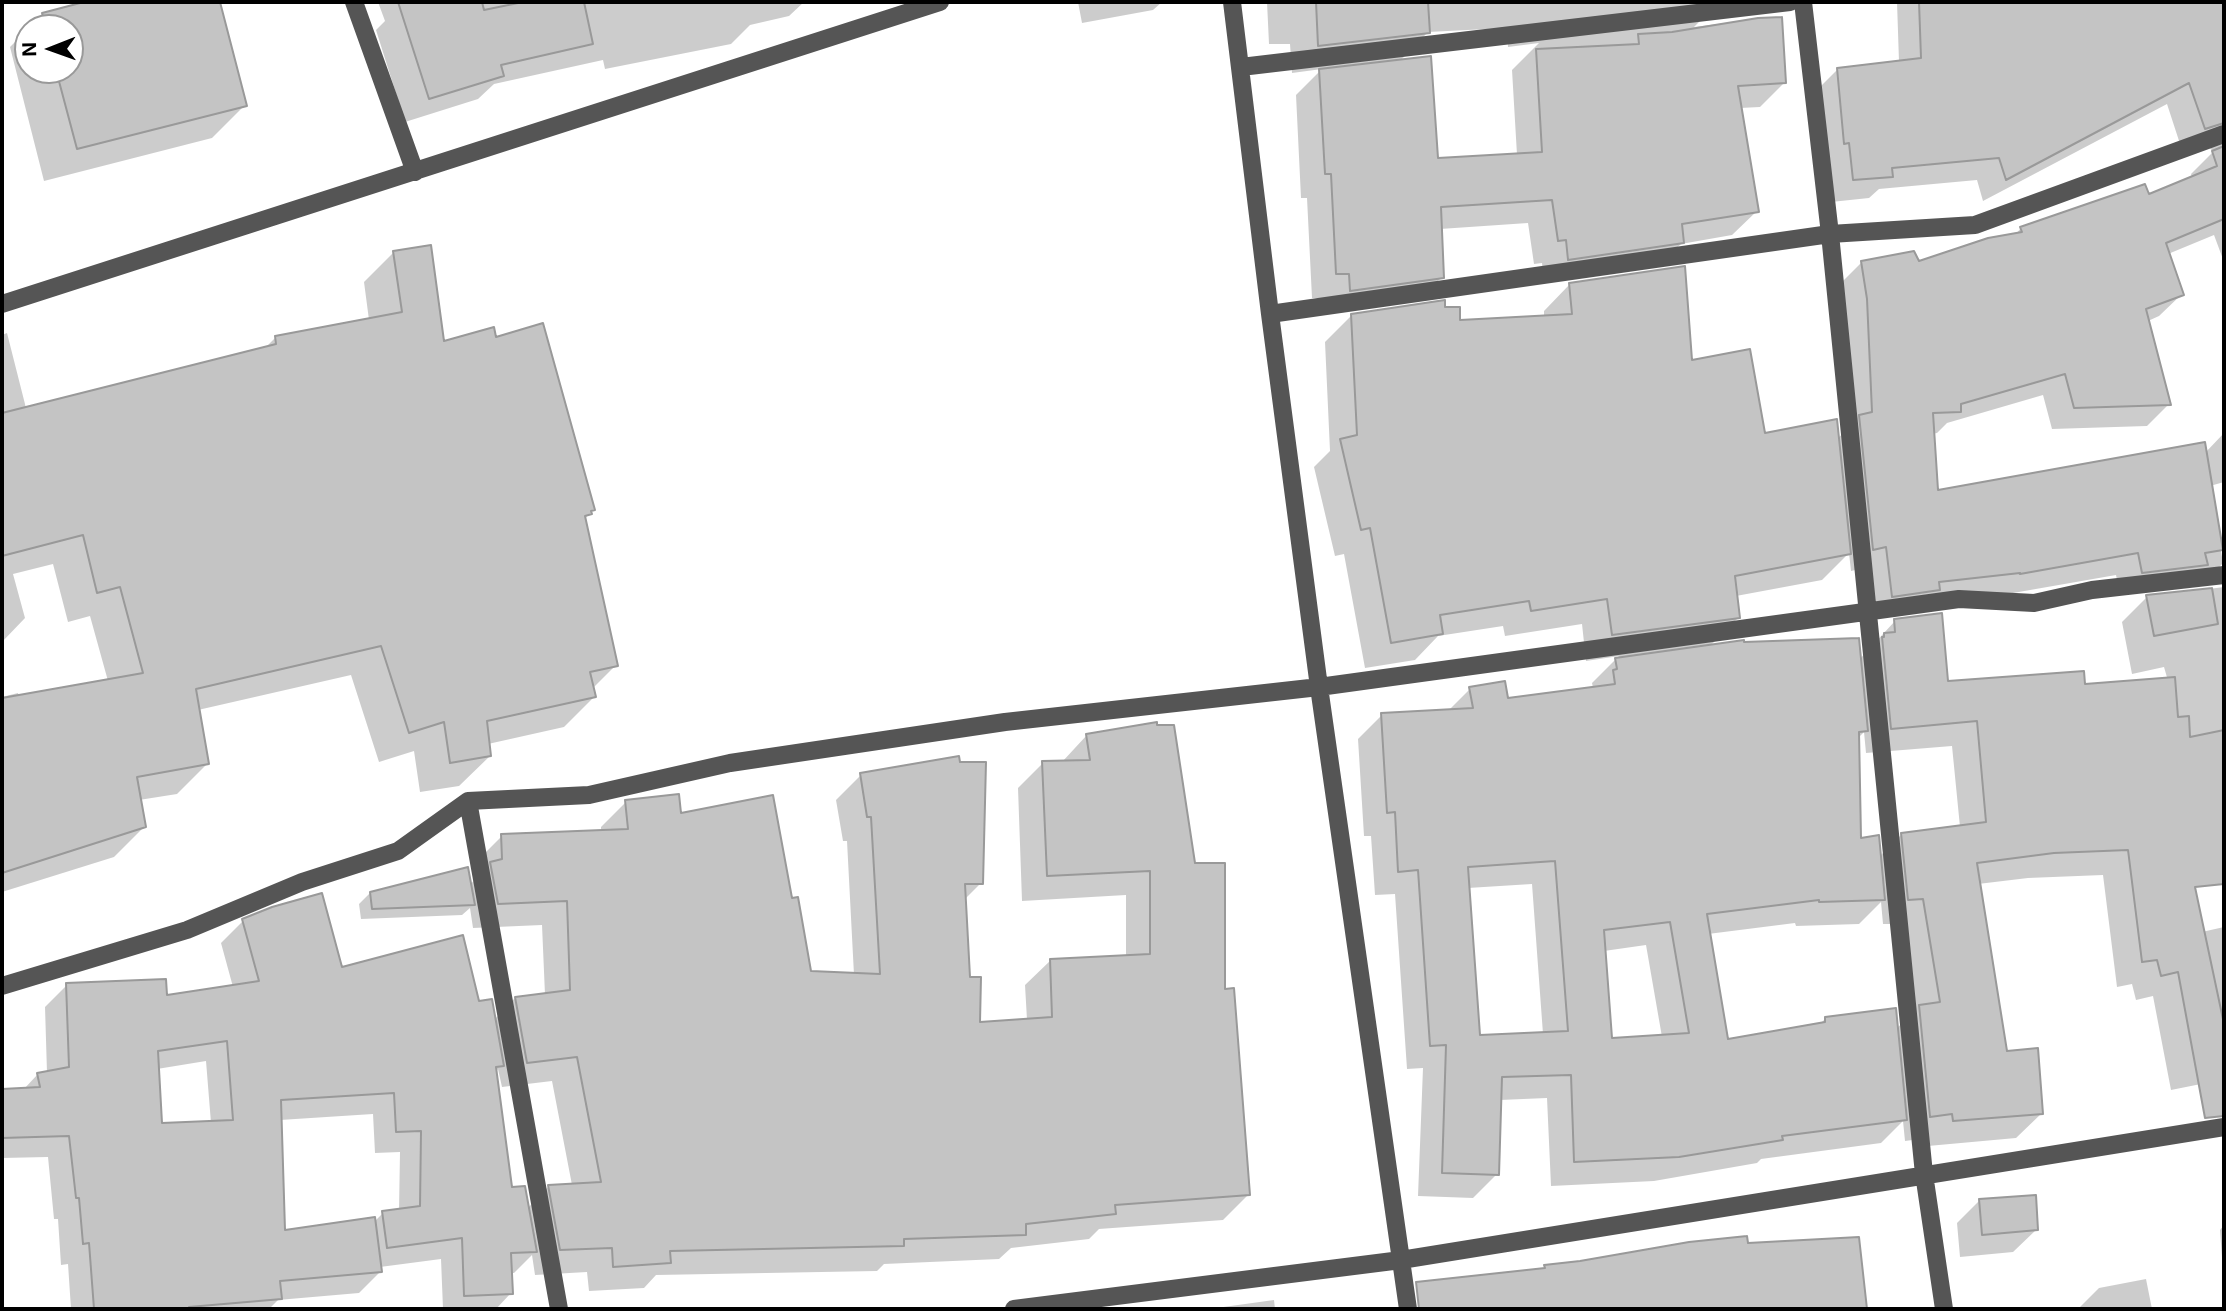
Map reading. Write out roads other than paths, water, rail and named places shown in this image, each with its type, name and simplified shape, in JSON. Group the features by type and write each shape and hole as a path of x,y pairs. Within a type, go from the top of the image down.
{"street":[{"path":"354,2 415,172"},
{"path":"2,304 415,172 899,8 940,2"},
{"path":"1232,2 1319,687 1408,1309"},
{"path":"1241,67 1790,2"},
{"path":"1803,2 1830,234 1924,1174 1944,1309"},
{"path":"1270,314 1830,234 1975,225 2224,134"},
{"path":"2,986 187,930 302,882 398,850 468,801 589,796 730,763 1005,722 1319,687 1959,599 2034,603 2092,590 2224,575"},
{"path":"468,801 558,1309"},
{"path":"1014,1309 1401,1260 2224,1127"}]}
